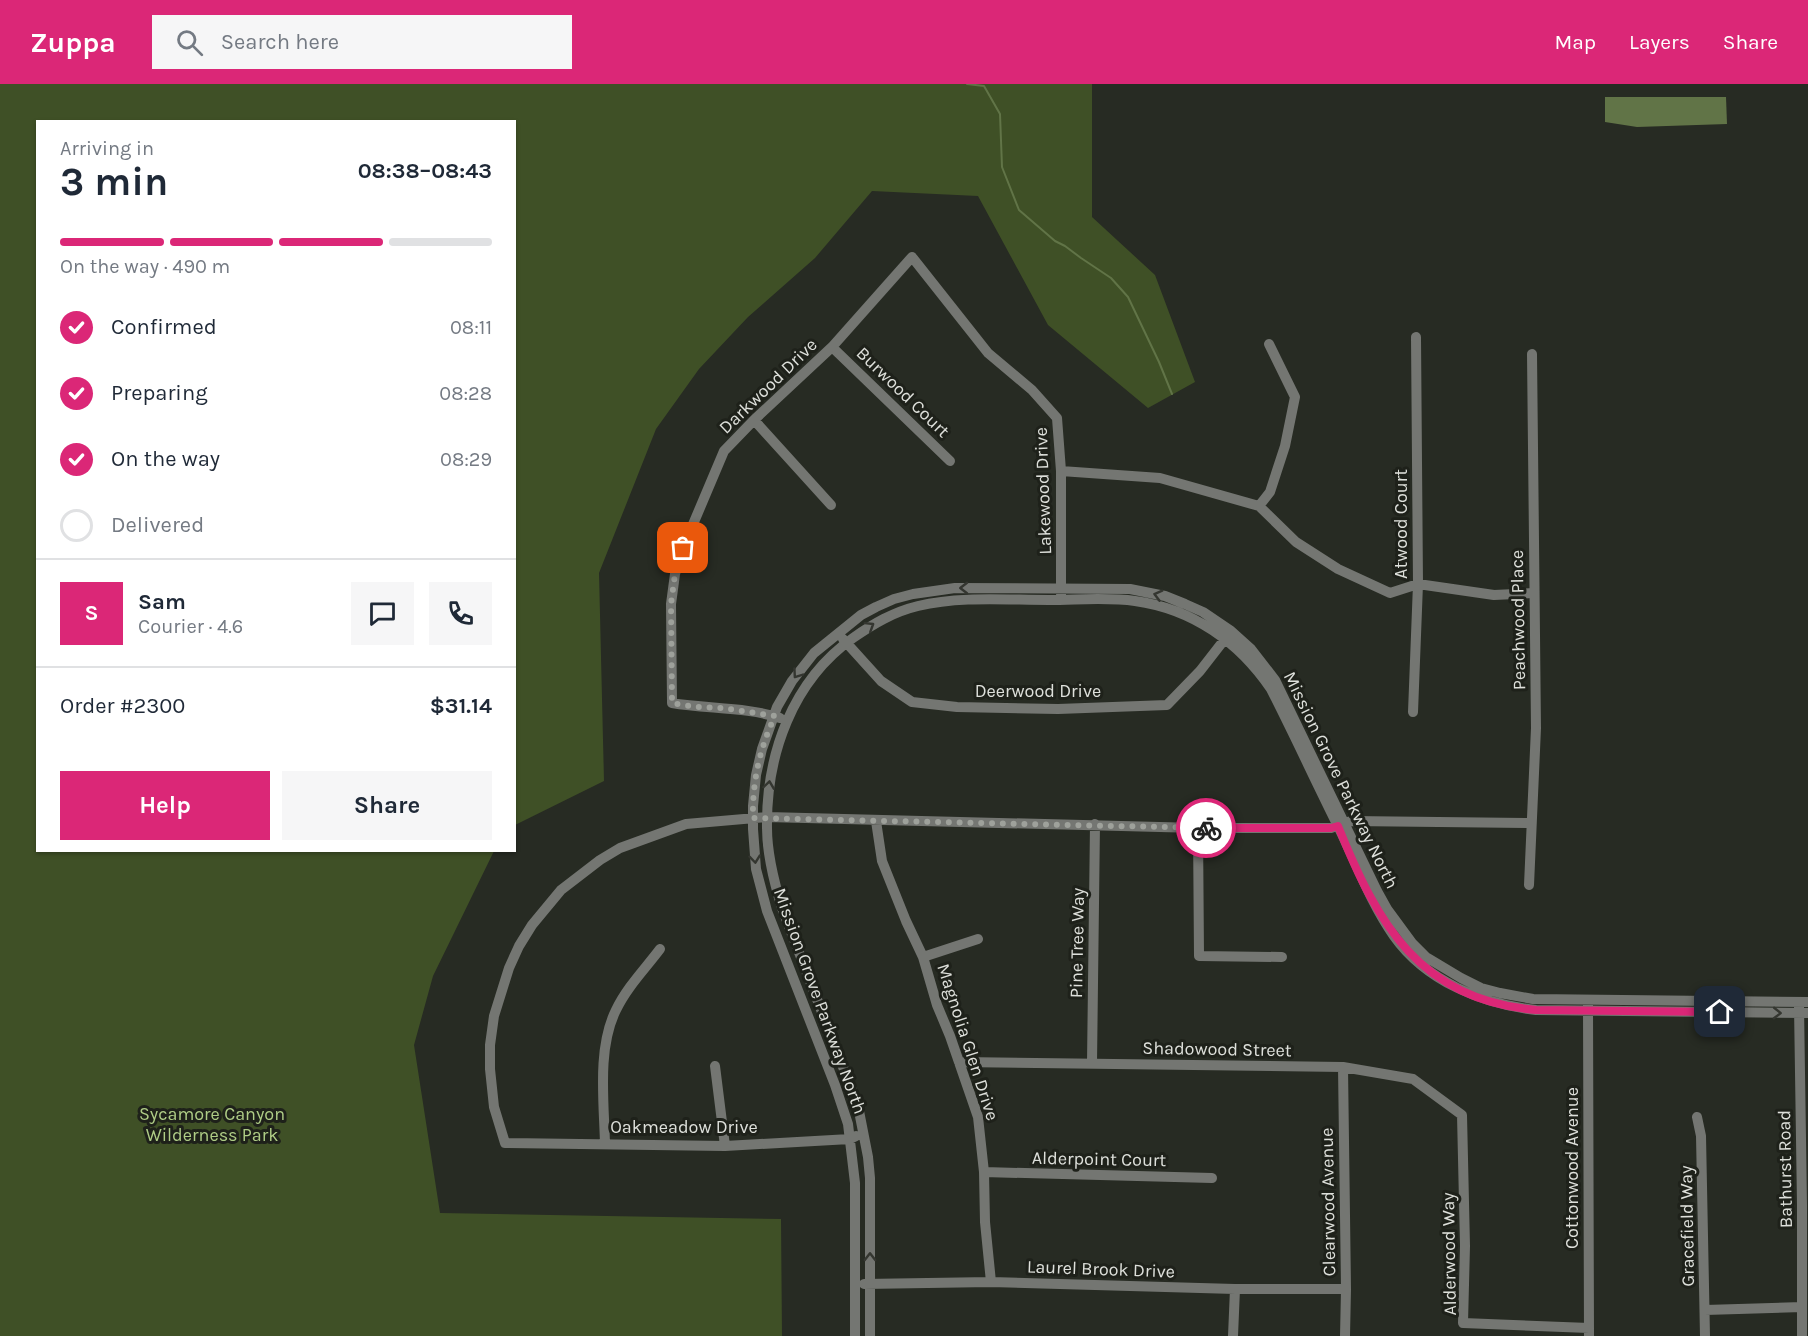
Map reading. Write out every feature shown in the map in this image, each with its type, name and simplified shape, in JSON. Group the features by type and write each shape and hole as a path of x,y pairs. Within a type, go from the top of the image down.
{"street":[{"name":"Darkwood Drive","path":"775,716 672,703 671,604 675,574 683,548 724,452 754,420 832,347 912,257"},
{"name":"Lakewood Drive","path":"912,257 988,353 1032,390 1057,418 1061,471 1061,600"},
{"name":"Atwood Court","path":"1413,712 1418,584 1416,337"},
{"path":"1259,506 1270,492 1285,446 1295,397 1269,344"},
{"name":"Burwood Court","path":"832,347 950,461"},
{"name":"Peachwood Place","path":"1529,885 1536,728 1532,354"},
{"path":"754,420 831,505"},
{"path":"1061,471 1160,478 1259,506 1296,542 1338,568 1390,592 1418,584 1494,595 1534,593"},
{"name":"Mission Grove Parkway North","path":"870,1336 868,1157 858,1106 775,885 770,860 767,807 776,753 786,720 800,694 861,615 894,599 955,588 1130,589 1166,596 1203,612 1228,635 1257,668 1271,689 1387,909 1412,944 1426,957 1481,988 1533,999 1588,1005 1804,1008"},
{"name":"Mission Grove Parkway North","path":"855,1336 855,1183 848,1124 767,911 756,869 754,795 762,749 782,697 814,653 883,618 917,606 967,600 1133,600 1177,611 1228,635"},
{"name":"Deerwood Drive","path":"842,638 881,681 912,702 957,707 1058,709 1167,705 1200,671 1228,635"},
{"path":"775,716 786,720"},
{"path":"753,818 1198,828 1331,828 1351,821 1531,823"},
{"name":"Oakmeadow Drive","path":"753,818 686,824 620,848 561,890 532,925 509,968 494,1016 490,1045 494,1107 505,1143 725,1146 850,1139 862,1134"},
{"name":"Magnolia Glen Drive","path":"876,821 882,861 923,957 937,1005 978,1117 991,1282"},
{"name":"Pine Tree Way","path":"1092,1063 1095,824"},
{"path":"1198,828 1198,956 1282,957"},
{"path":"923,957 978,939"},
{"path":"604,1144 604,1060 608,1034 615,1011 626,992 660,949"},
{"name":"Cottonwood Avenue","path":"1588,1005 1589,1332"},
{"name":"Bathurst Road","path":"1802,1336 1804,1008"},
{"name":"Shadowood Street","path":"959,1062 1343,1067 1413,1079 1462,1115"},
{"path":"715,1066 725,1146"},
{"name":"Clearwood Avenue","path":"1343,1067 1345,1336"},
{"name":"Alderwood Way","path":"1462,1115 1465,1246 1463,1323 1536,1326 1589,1332"},
{"name":"Gracefield Way","path":"1697,1117 1701,1136 1705,1336"},
{"name":"Alderpoint Court","path":"984,1172 1212,1178"},
{"name":"Laurel Brook Drive","path":"856,1284 991,1282 1235,1289 1346,1289"},
{"path":"1233,1336 1235,1289"},
{"path":"1705,1310 1802,1307"}],"green space":[{"name":"Sycamore Canyon Wilderness Park","path":"0,84 1092,84 1092,217 1155,275 1195,382 1148,408 1048,325 978,196 872,191 815,258 748,317 699,369 656,429 599,573 604,781 516,825 516,120 36,120 36,852 494,852 433,976 414,1045 440,1213 781,1219 782,1336 0,1336"}],"shaded area":[{"path":"1605,97 1726,97 1727,124 1637,127 1605,122"}],"waterway":[{"path":"967,84 984,86 1000,114 1002,167 1019,210 1055,241 1111,278 1128,297 1172,394"}],"way so far":[{"path":"683,548 675,574 671,604 672,703 775,716 768,729 756,776 753,818 1206,828"}],"route":[{"path":"1206,828 1331,828 1338,826 1370,895 1395,937 1425,969 1479,998 1498,1004 1536,1010 1720,1012"}]}
